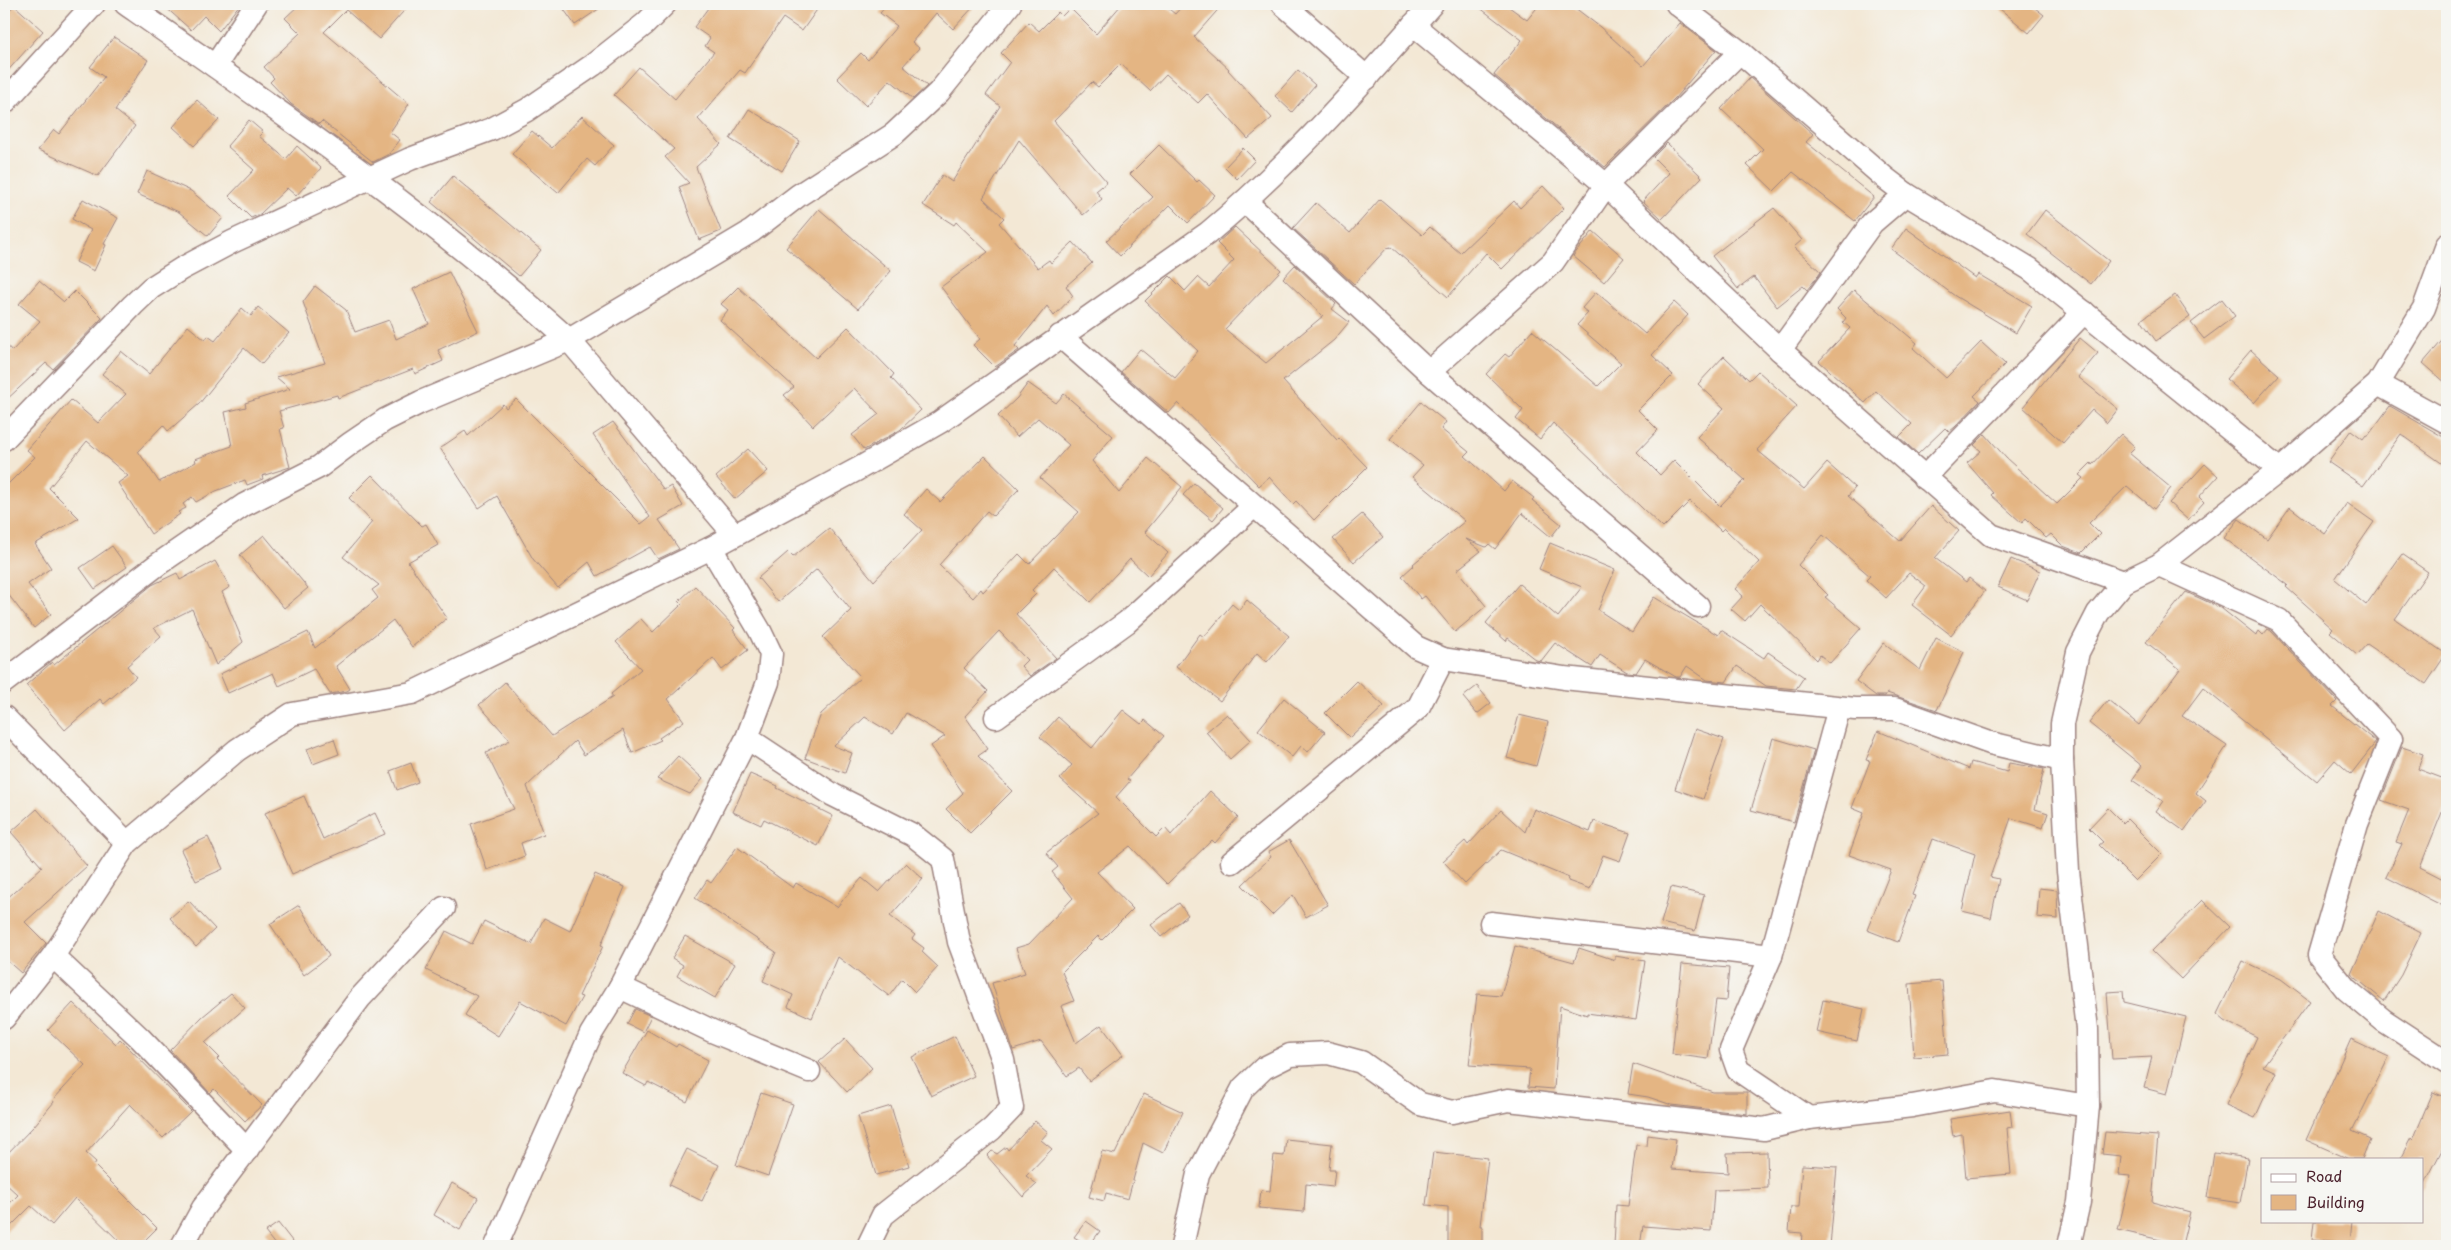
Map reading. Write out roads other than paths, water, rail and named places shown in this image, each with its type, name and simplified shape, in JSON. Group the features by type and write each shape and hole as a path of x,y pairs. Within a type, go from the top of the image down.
{"street":[{"path":"4,103 94,4"},
{"path":"126,4 372,178 495,277 569,340 734,534"},
{"path":"215,66 256,4"},
{"path":"4,438 151,288 181,269 232,242 410,159 492,129 528,110 593,65 645,24 665,4"},
{"path":"4,682 157,565 244,505 319,467 385,420 422,402 569,340 752,231 798,195 894,134 939,92 1010,4"},
{"path":"1283,4 1367,78"},
{"path":"4,1018 53,956 127,843 237,750 292,714 412,693 711,548 858,469 940,422 1208,233 1246,201 1367,78 1432,4"},
{"path":"1677,4 1740,52 1906,194 2030,268 2280,470"},
{"path":"1413,25 1606,185 1780,350 1991,535 2124,582"},
{"path":"1429,372 1553,262 1606,185 1740,52"},
{"path":"1780,350 1872,223 1906,194"},
{"path":"1246,201 1429,372 1698,606"},
{"path":"2069,1246 2079,1202 2088,1106 2087,1029 2068,871 2062,760 2062,724 2078,652 2098,613 2124,582 2159,566 2280,470 2378,384 2424,308 2447,244"},
{"path":"1924,478 2084,312"},
{"path":"1060,336 1416,647 1443,659 1564,678 1839,708 1896,709 1990,743 2062,760"},
{"path":"2378,384 2447,422"},
{"path":"996,716 1127,622 1254,506"},
{"path":"496,1246 591,1034 620,987 747,738 768,682 771,654 760,631 711,548"},
{"path":"2159,566 2279,620 2391,739 2357,824 2320,955 2346,989 2382,1020 2447,1062"},
{"path":"1232,862 1418,708 1443,659"},
{"path":"1809,1118 1738,1070 1730,1050 1771,956 1839,708"},
{"path":"4,717 127,843"},
{"path":"747,738 833,795 913,835 943,859 959,942 1003,1060 1012,1108 992,1129 883,1215 868,1246"},
{"path":"182,1246 203,1208 360,998 444,908"},
{"path":"1491,923 1771,956"},
{"path":"53,956 140,1038 247,1150"},
{"path":"620,987 712,1031 809,1071"},
{"path":"1182,1246 1198,1174 1243,1088 1264,1068 1290,1056 1328,1052 1361,1062 1420,1104 1452,1112 1508,1100 1764,1129 1809,1118 1912,1106 1995,1091 2088,1106"}]}
